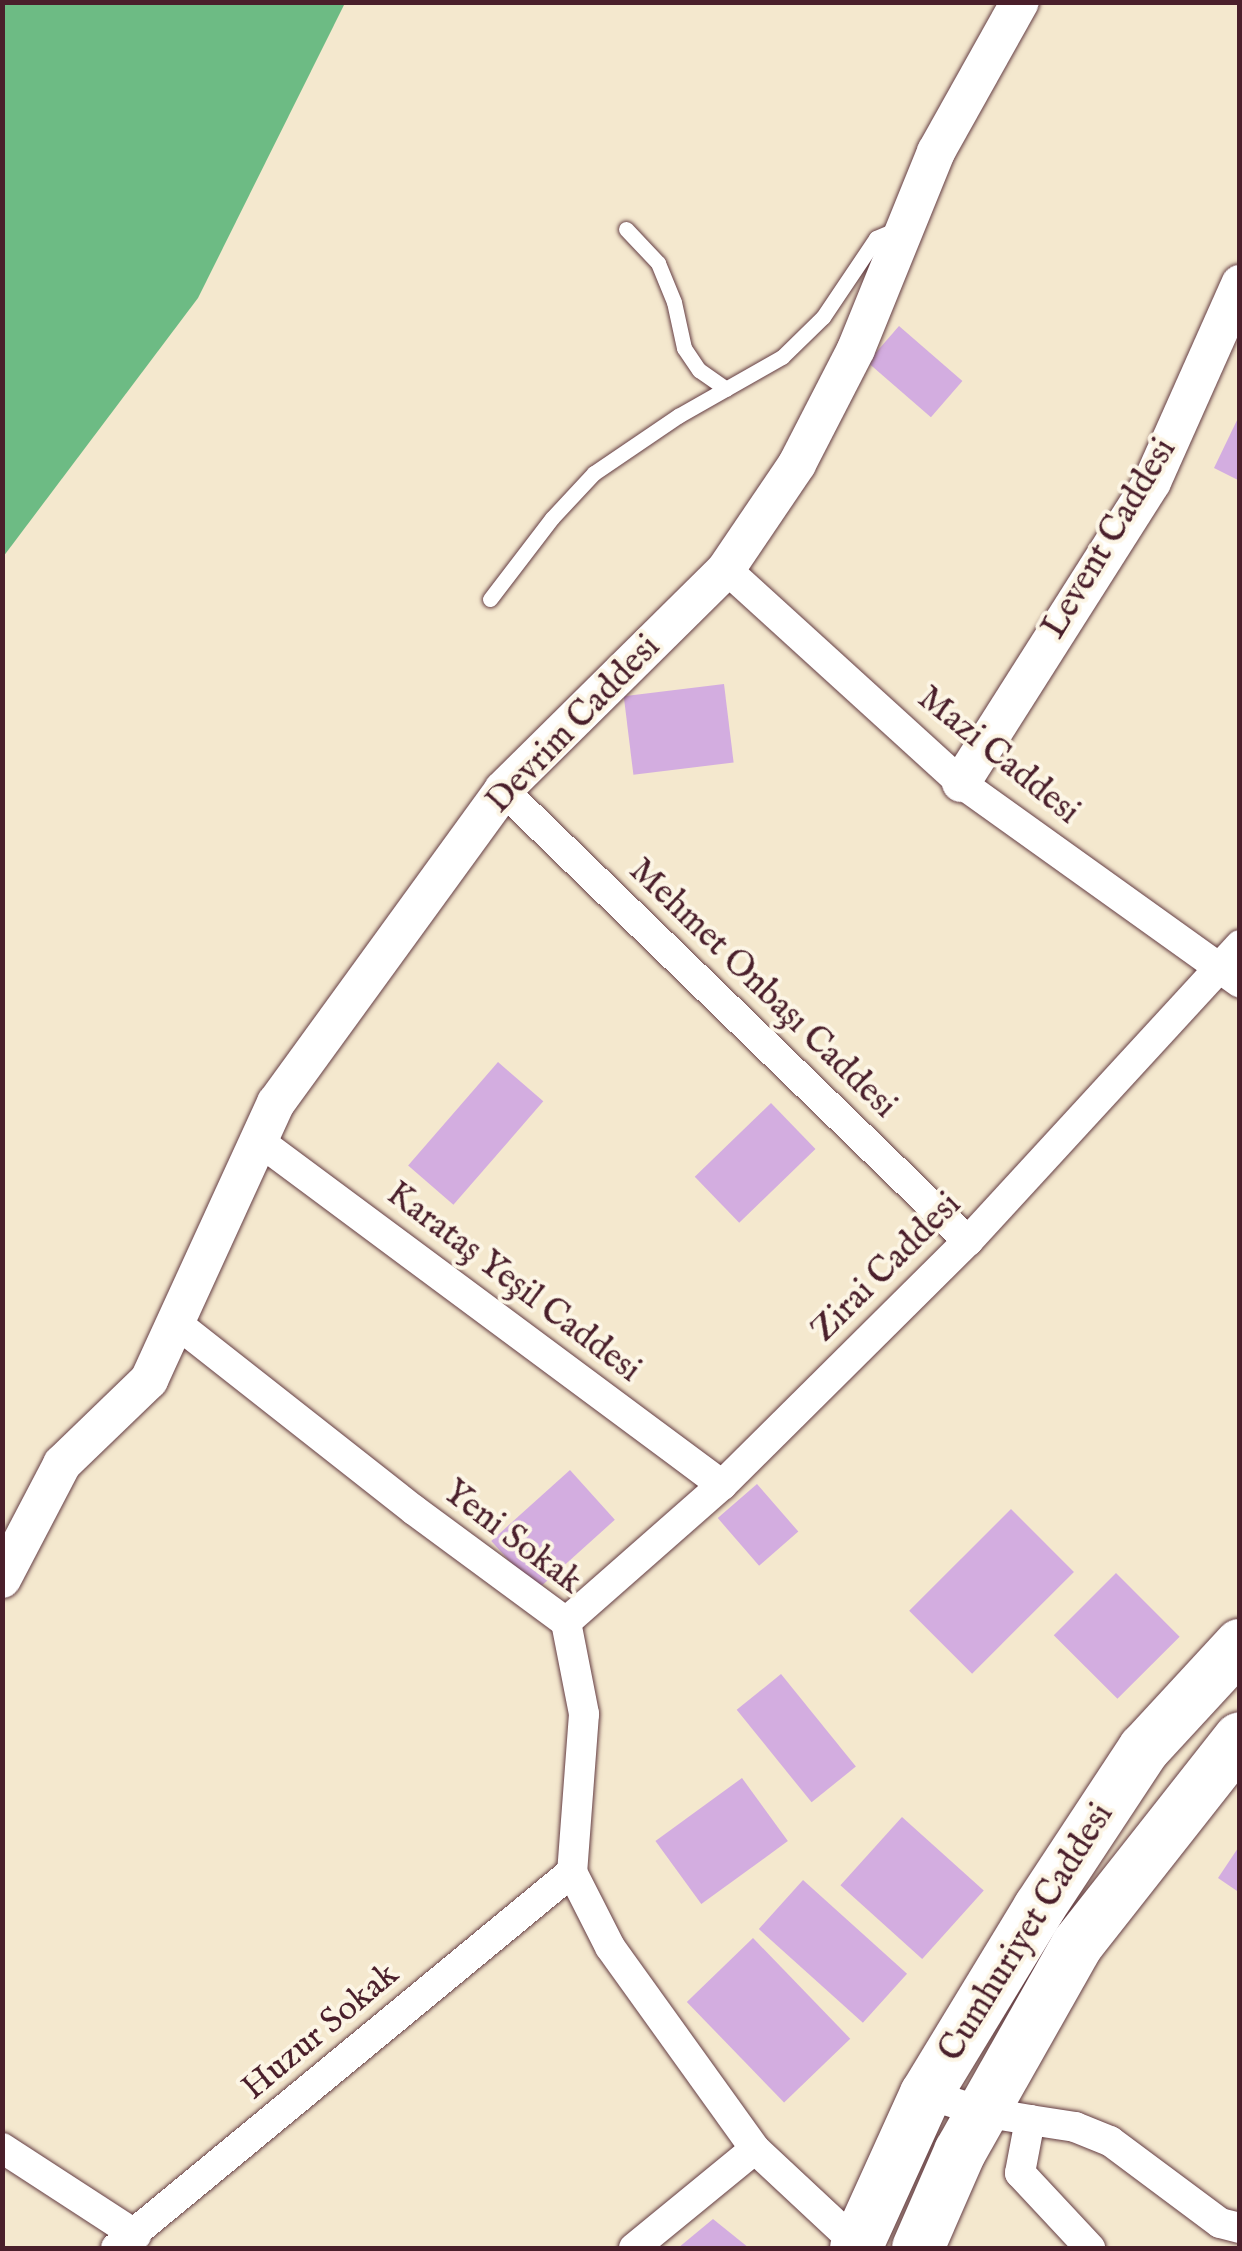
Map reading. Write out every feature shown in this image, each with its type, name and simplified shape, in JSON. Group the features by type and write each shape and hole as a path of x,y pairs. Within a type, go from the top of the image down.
{"highway":[{"name":"Cumhuriyet Caddesi","path":"857,2247 926,2094 1039,1908 1144,1749 1240,1645"},
{"name":"Cumhuriyet Caddesi","path":"918,2248 1006,2116 1077,1945 1240,1738"}],"street":[{"name":"Devrim Caddesi","path":"2,1580 62,1464 149,1380 276,1103 503,790 726,569 797,464 856,349 936,152 1020,2"},
{"name":"Levent Caddesi","path":"960,782 1152,482 1240,284"},
{"name":"Mazi Caddesi","path":"726,569 960,782 1232,965"},
{"name":"Mehmet Onbaşı Caddesi","path":"503,790 968,1241"},
{"name":"Zirai Caddesi","path":"566,1622 722,1486 968,1241 1232,965"},
{"name":"Karataş Yeşil Caddesi","path":"258,1142 722,1486"},
{"name":"Yeni Sokak","path":"176,1322 414,1510 566,1622 584,1714 572,1872"},
{"path":"572,1872 610,1947 755,2149 857,2247"},
{"name":"Huzur Sokak","path":"126,2242 572,1872"},
{"path":"926,2094 1006,2116 1075,2126 1110,2141 1220,2223 1240,2228"},
{"path":"1006,2116 1020,2173 1090,2248"},
{"path":"2,2148 126,2242"},
{"path":"634,2248 755,2149"}],"lane":[{"path":"490,599 552,518 594,474 782,357 806,336 876,238 904,228"},
{"path":"626,229 658,263 674,302 684,348 698,370 726,389"}],"green space":[{"path":"3,2 345,3 198,298 3,557"}],"building":[{"path":"899,326 962,381 931,417 868,362"},
{"path":"1240,414 1240,481 1214,468"},
{"path":"724,684 734,762 633,775 624,696"},
{"path":"498,1062 543,1101 453,1205 408,1165"},
{"path":"771,1103 815,1149 739,1223 695,1177"},
{"path":"570,1470 615,1520 536,1591 491,1541"},
{"path":"757,1484 798,1532 759,1566 718,1518"},
{"path":"1011,1509 1074,1572 972,1674 909,1611"},
{"path":"1116,1573 1180,1637 1117,1699 1054,1635"},
{"path":"781,1674 856,1766 812,1802 737,1710"},
{"path":"742,1778 788,1841 701,1904 655,1841"},
{"path":"902,1817 984,1891 922,1959 840,1885"},
{"path":"1240,1845 1240,1893 1218,1878"},
{"path":"803,1880 907,1974 863,2023 759,1929"},
{"path":"753,1938 850,2039 784,2103 687,2002"},
{"path":"713,2219 749,2248 678,2248"}]}
